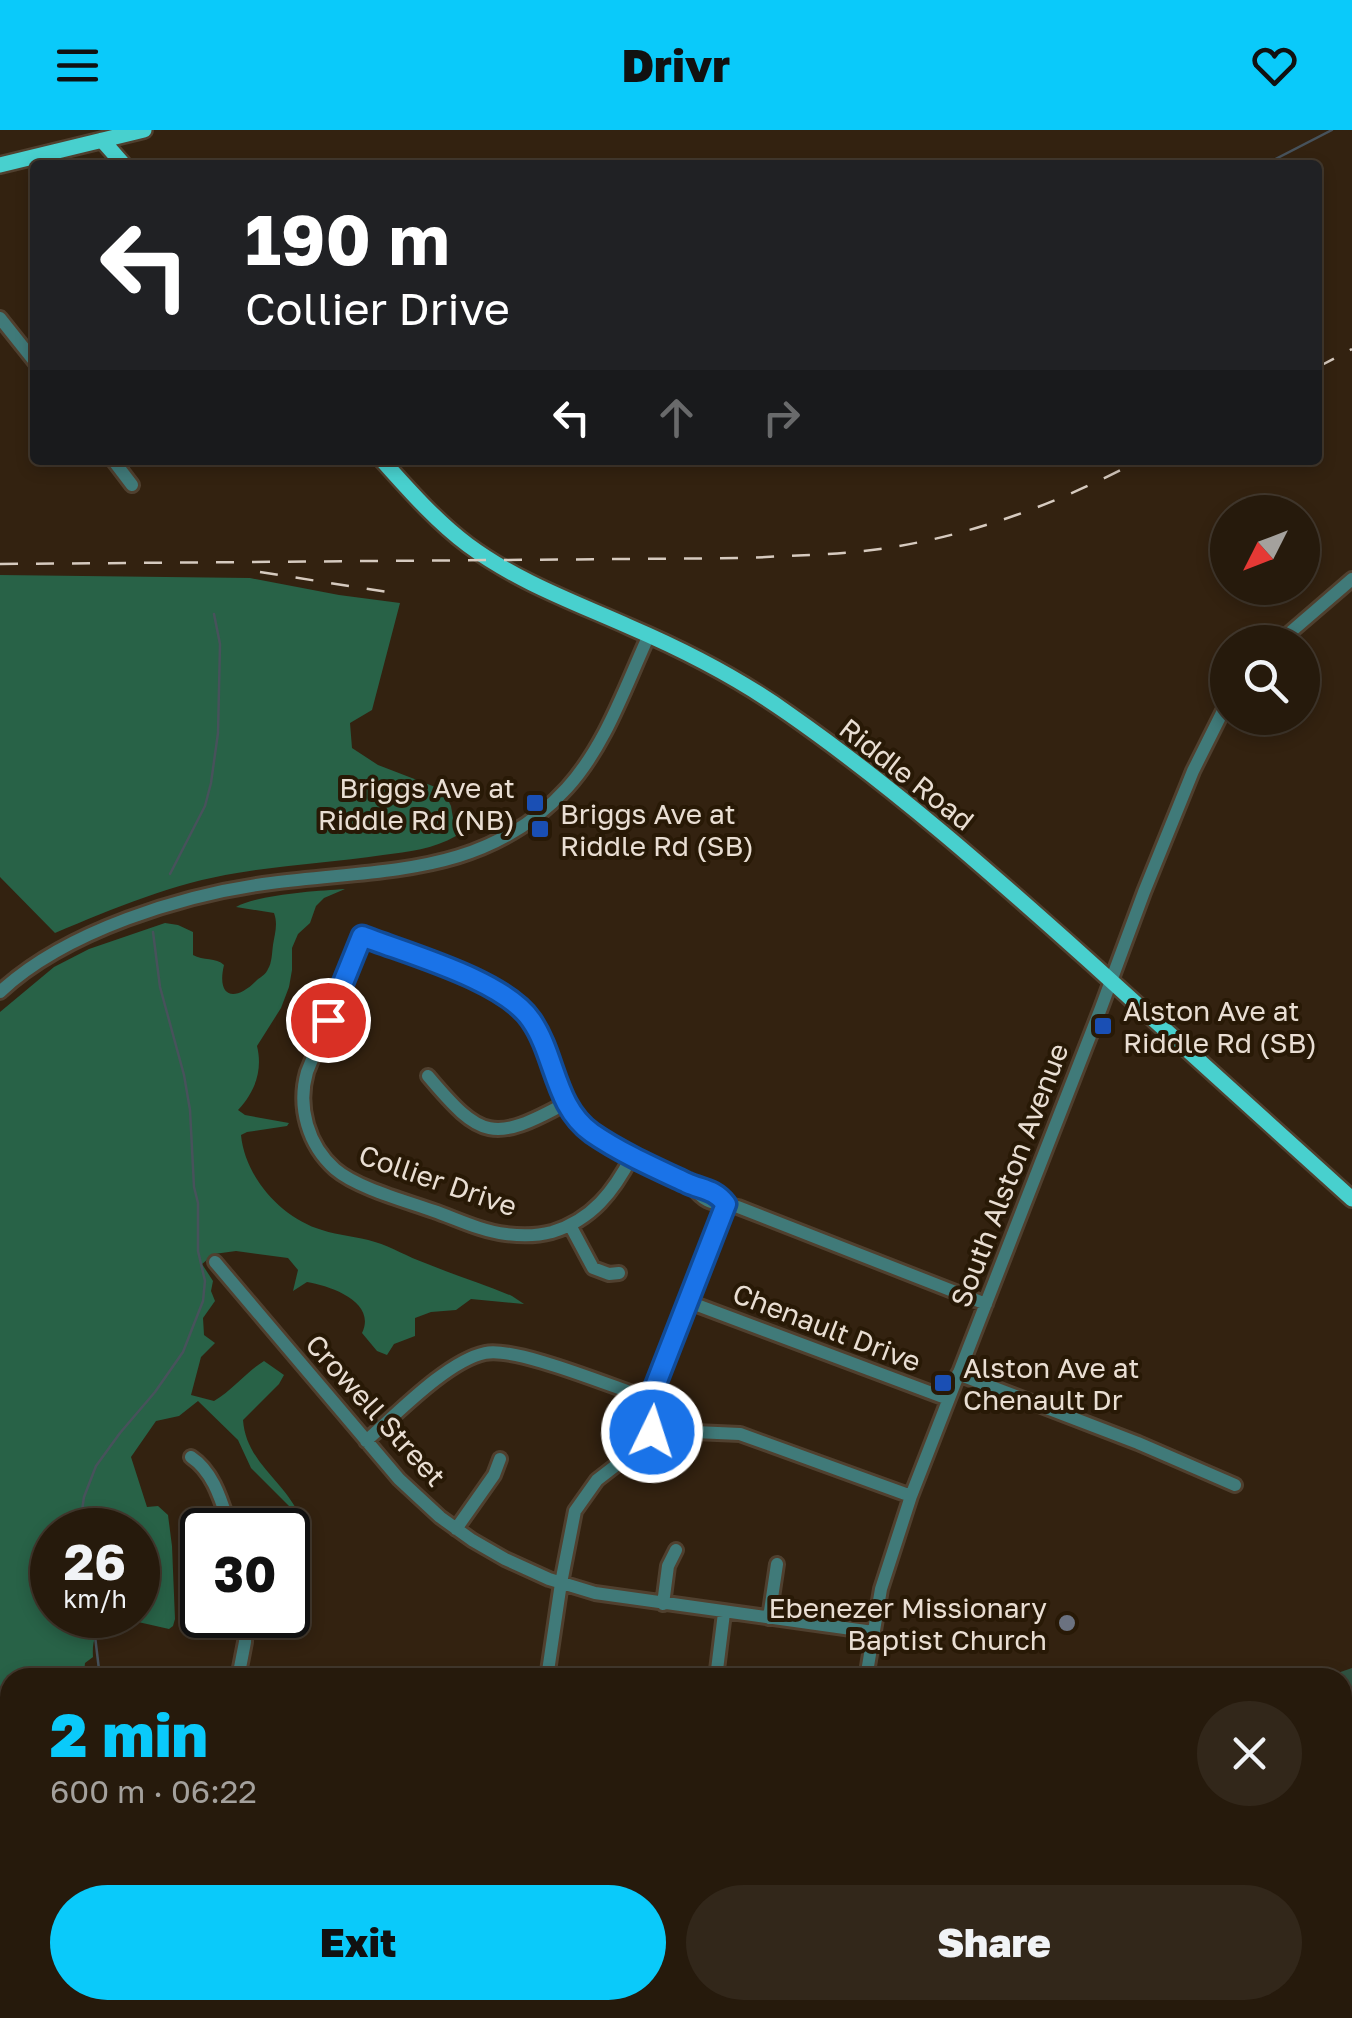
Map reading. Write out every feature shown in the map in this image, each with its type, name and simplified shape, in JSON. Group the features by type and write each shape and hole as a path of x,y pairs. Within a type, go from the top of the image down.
{"main road":[{"path":"0,165 144,130"},
{"path":"102,140 120,160"},
{"name":"Riddle Road","path":"387,465 436,518 489,560 545,591 649,635 732,678 835,747 950,839 1352,1199"}],"street":[{"path":"0,318 30,356"},
{"path":"116,465 132,485"},
{"path":"1299,625 1352,579"},
{"path":"0,992 29,968 74,941 167,906 272,882 429,865 502,839 548,807 576,778 592,754 649,635"},
{"name":"South Alston Avenue","path":"868,1668 889,1561 911,1496 1144,892 1211,735"},
{"name":"Collier Drive","path":"632,1156 609,1195 585,1216 570,1225 537,1234 492,1231 339,1172 325,1158 306,1125 304,1088 362,936 509,996 538,1032 574,1115 590,1131 632,1156 691,1185 705,1187 726,1204 986,1304"},
{"path":"428,1076 461,1114 495,1128 517,1128 566,1103"},
{"path":"654,1439 650,1399 726,1204"},
{"path":"570,1225 593,1268 620,1273"},
{"name":"Crowell Street","path":"215,1262 418,1498 456,1529 505,1559 596,1593 873,1632"},
{"name":"Chenault Drive","path":"689,1302 948,1399"},
{"path":"366,1441 446,1372 485,1352 540,1361 650,1399"},
{"path":"958,1374 1138,1443 1235,1486"},
{"path":"548,1668 575,1511 597,1480 654,1439 694,1432 740,1434 911,1496"},
{"path":"191,1458 208,1474 222,1508"},
{"path":"456,1529 500,1459"},
{"path":"663,1604 668,1566 676,1550"},
{"path":"769,1618 776,1564"},
{"path":"717,1668 724,1613"},
{"path":"240,1668 245,1638"}],"green space":[{"path":"0,575 250,578 400,603 372,710 350,723 352,748 378,765 443,790 451,806 456,836 411,851 214,877 144,897 55,933 0,877"},
{"path":"345,889 324,898 316,906 310,923 298,934 292,948 289,987 257,1046 256,1080 238,1110 245,1115 289,1123 241,1135 258,1180 279,1206 307,1224 381,1244 524,1304 471,1299 456,1310 431,1312 415,1318 415,1336 394,1344 387,1355 377,1351 362,1333 363,1313 349,1297 307,1282 293,1291 298,1270 288,1258 236,1251 214,1254 202,1264 213,1281 215,1301 203,1318 204,1335 215,1343 201,1357 191,1395 214,1401 264,1361 284,1375 243,1420 255,1456 295,1508 251,1468 238,1440 198,1401 179,1416 156,1421 131,1457 147,1507 158,1506 168,1515 173,1626 160,1627 160,1508 30,1508 30,1638 95,1638 93,1657 84,1668 0,1668 0,1012 54,967 89,949 165,923 193,932 193,955 224,965 225,990 230,994 242,992 269,967 276,921 274,913 236,907 274,896"}],"waterway":[{"path":"1274,160 1332,130"},
{"path":"170,874 205,806 211,783 218,733 220,644 214,614"},
{"path":"82,1508 96,1466 183,1352 203,1301 205,1281 198,1251 190,1110 160,987 153,932"},
{"path":"95,1638 99,1668"}],"railway":[{"path":"1322,365 1352,349"},
{"path":"0,564 750,558 848,553 914,543 981,526 1046,504 1130,465"},
{"path":"260,572 394,593"}],"place":[{"name":"Briggs Ave at Riddle Rd (NB)","path":"535,803"},
{"name":"Briggs Ave at Riddle Rd (SB)","path":"540,829"},
{"name":"Alston Ave at Riddle Rd (SB)","path":"1103,1026"},
{"name":"Alston Ave at Chenault Dr","path":"943,1383"},
{"name":"Ebenezer Missionary Baptist Church","path":"1067,1623"}],"route":[{"path":"328,1020 362,936 487,984 509,996 530,1018 560,1092 584,1126 632,1156 718,1194 726,1204 654,1386 649,1412 652,1432"}]}
